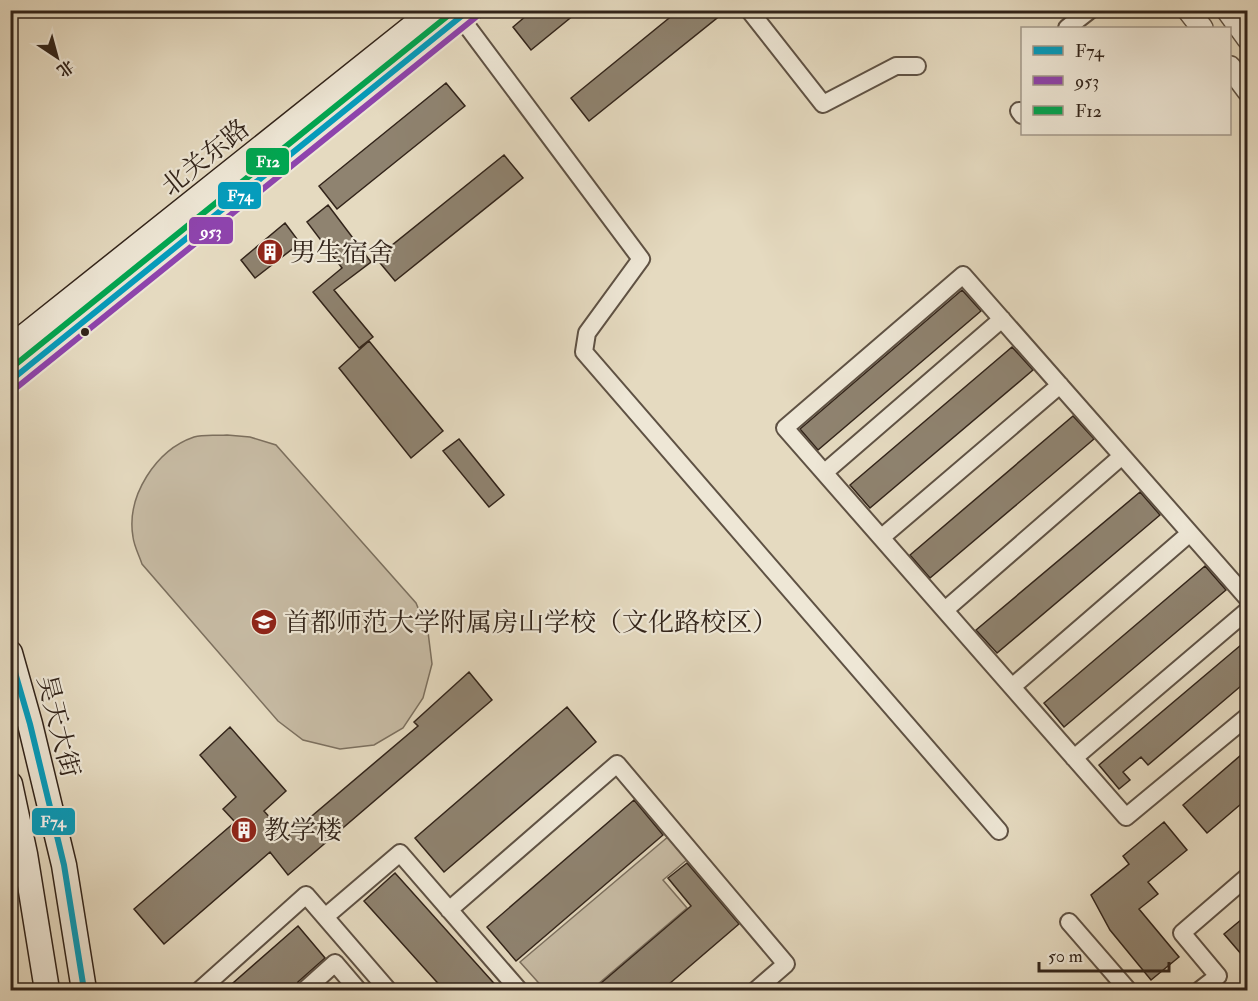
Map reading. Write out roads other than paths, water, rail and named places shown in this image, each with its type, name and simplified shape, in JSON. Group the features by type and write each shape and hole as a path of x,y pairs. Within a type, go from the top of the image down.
{"main road":[{"name":"北关东路","path":"10,348 434,10"},
{"name":"北关东路","path":"10,381 466,14"},
{"name":"昊天大街","path":"10,653 30,723 64,865 84,990"},
{"path":"10,784 25,854 47,990"}],"street":[{"path":"749,10 823,104 896,66 917,66"},
{"path":"1068,27 1090,10"},
{"path":"1188,10 1201,27"},
{"path":"1227,10 1248,39"},
{"path":"466,14 641,259 587,333 584,352 999,831"},
{"path":"1231,68 1248,91"},
{"path":"1248,599 963,275 785,428 1126,817 1248,716"},
{"path":"825,472 1002,319"},
{"path":"882,537 1060,385"},
{"path":"945,610 1122,456"},
{"path":"1012,687 1190,533"},
{"path":"1074,758 1248,610"},
{"path":"449,909 617,764 786,964 756,990"},
{"path":"325,917 400,853 519,990"},
{"path":"1200,990 1218,976 1182,933 1248,876"},
{"path":"200,990 306,895 388,990"},
{"path":"1069,922 1128,990"},
{"path":"305,990 335,963 358,990"}],"place":[{"name":"男生宿舍","path":"270,252"},
{"name":"首都师范大学附属房山学校（文化路校区）","path":"264,622"},
{"name":"教学楼","path":"244,830"}]}
